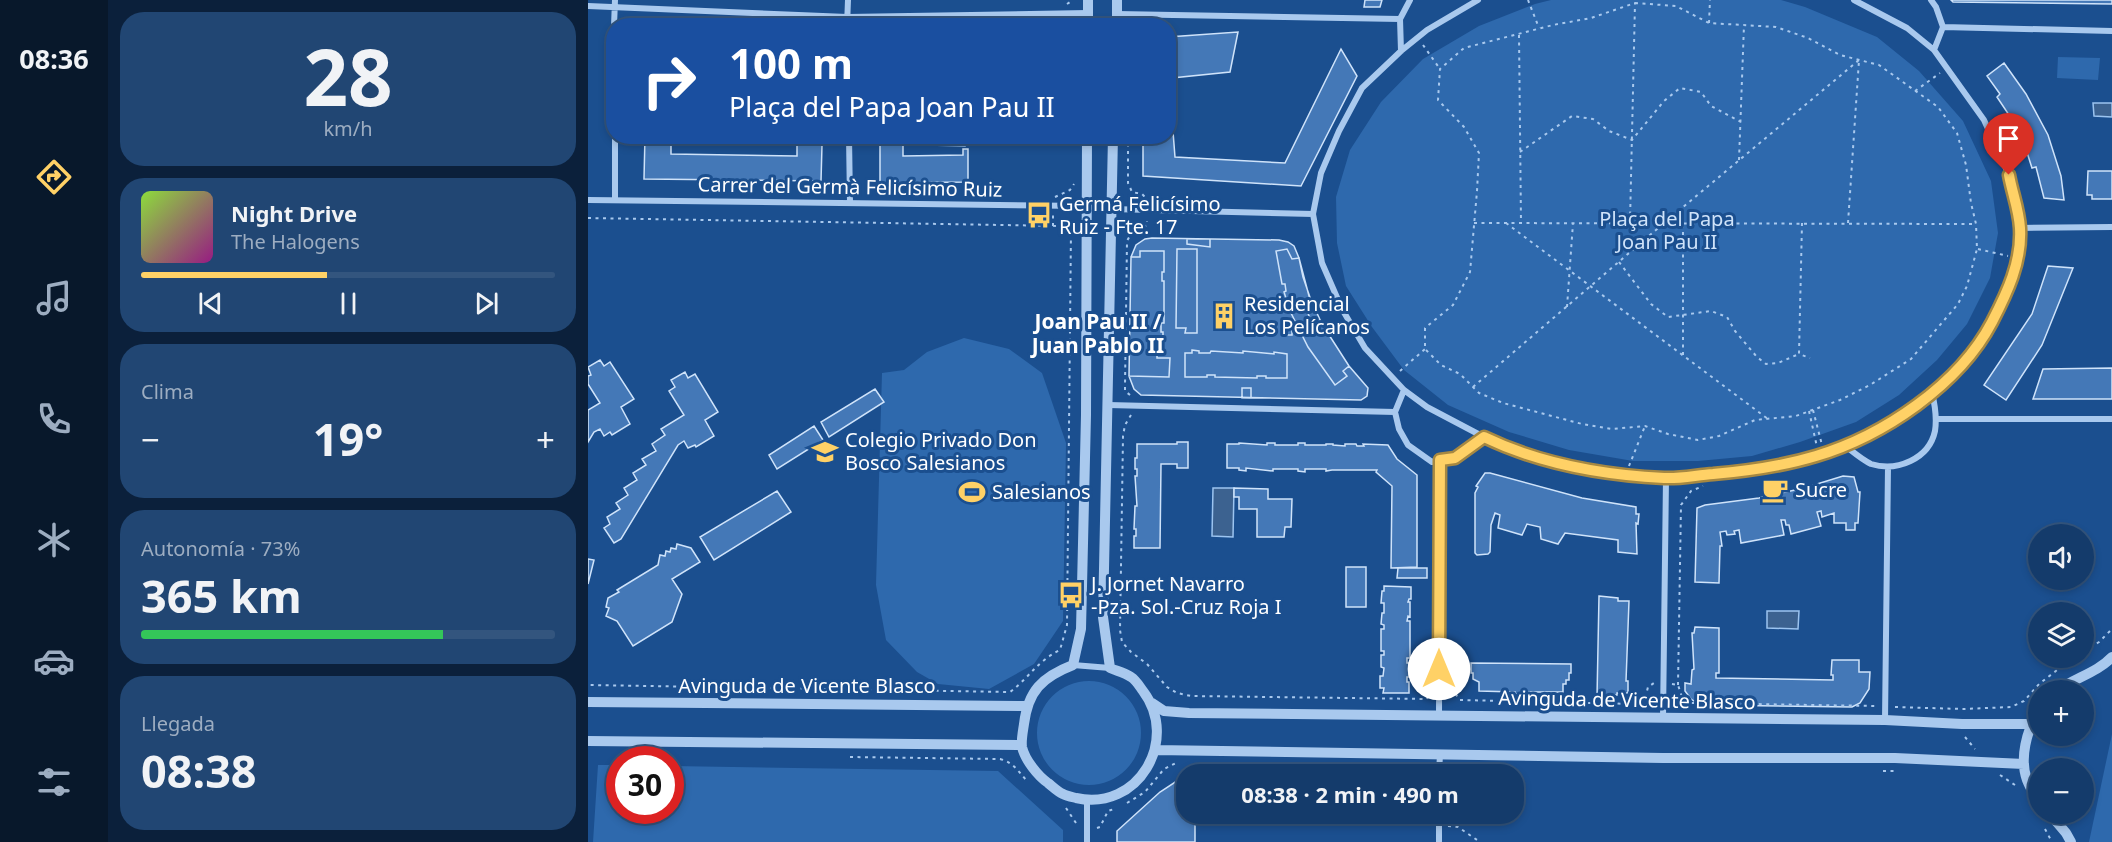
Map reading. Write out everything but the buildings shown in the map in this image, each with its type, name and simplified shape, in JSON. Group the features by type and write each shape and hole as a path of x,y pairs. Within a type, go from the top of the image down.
{"street":[{"path":"847,18 848,0"},
{"path":"1088,0 1088,18"},
{"path":"1117,0 1117,18"},
{"path":"1401,51 1400,19 1410,0"},
{"path":"1478,0 1443,20 1418,38 1362,88 1339,131 1321,173 1313,214 1322,263 1342,309 1365,348 1404,390 1444,418 1531,457 1583,470 1666,478 1743,471 1821,454 1872,434 1950,380 1981,343 2016,270 2020,228 2009,175 1984,120 1934,50 1907,27 1854,0"},
{"path":"1931,0 1943,27 1934,50"},
{"path":"614,3 615,18"},
{"path":"588,6 614,3 847,18 1088,13"},
{"path":"1176,20 1400,19"},
{"path":"1943,27 2112,31"},
{"path":"615,144 615,200"},
{"path":"849,144 850,203"},
{"path":"1073,664 1081,629 1086,415 1087,144"},
{"path":"1110,668 1103,617 1113,144"},
{"name":"Carrer del Germà Felicísimo Ruiz","path":"588,200 1086,206 1111,209 1313,214"},
{"path":"2020,228 2112,227"},
{"path":"1404,390 1395,412 1399,429 1408,445 1432,462 1455,458 1484,437"},
{"path":"1844,445 1869,463 1888,468 1910,462 1929,446 1935,433 1935,405 1932,393"},
{"path":"1108,405 1395,412"},
{"path":"1936,419 2112,419"},
{"path":"1438,715 1440,460"},
{"path":"1885,720 1888,468"},
{"path":"1663,718 1666,478"},
{"path":"2073,680 2106,663 2112,657"},
{"path":"1073,664 1110,668 1132,677 1152,703 1157,731 1155,750 1147,770 1126,790 1106,799 1087,800 1063,795 1041,778 1026,757 1022,746 1026,706 1039,684 1060,669 1073,664"},
{"name":"Avinguda de Vicente Blasco","path":"588,702 1026,706"},
{"name":"Avinguda de Vicente Blasco","path":"1152,703 1164,711 1189,713 1885,720 1962,724 2028,724"},
{"path":"2028,734 2024,764 2028,781"},
{"path":"588,741 1022,746"},
{"path":"1155,750 1663,758 1895,758 2024,764"},
{"path":"1440,754 1440,764"},
{"path":"1087,800 1087,842"},
{"path":"1439,824 1439,842"},
{"path":"2058,824 2071,842"}],"path":[{"path":"1528,0 1539,29"},
{"path":"1709,23 1710,0"},
{"path":"1418,38 1440,69 1438,100 1464,127 1479,153 1470,272 1453,305 1425,328 1425,349 1441,365 1460,374 1479,393 1503,403 1582,424 1612,429 1645,426 1668,434 1698,440 1719,436 1755,420 1796,416 1860,390 1911,359 1958,304 1967,286 1977,249 1976,224 1966,165 1957,133 1938,107 1880,65 1840,55 1808,38 1776,27 1709,23 1676,6 1635,3 1591,18 1464,48 1440,69"},
{"path":"1630,223 1635,3"},
{"path":"1739,160 1744,25"},
{"path":"1519,35 1521,223"},
{"path":"1473,387 1859,60"},
{"path":"1848,224 1859,60"},
{"path":"1915,92 1947,68"},
{"path":"1632,140 1664,101 1680,88 1701,92 1711,106 1741,122"},
{"path":"1520,152 1572,116 1593,119 1609,131 1632,140"},
{"path":"1128,144 1128,183 1132,192 1148,198 1149,210 1147,225 1133,230 1127,241 1125,391 1132,397 1133,406 1131,418 1125,424 1124,436 1120,630 1122,642 1131,652 1147,664 1167,687 1177,693 1191,696 1427,699 1430,692 1454,692 1460,700 1635,704 1645,699 1648,687 1654,683 1678,685"},
{"path":"1053,226 1053,198 1070,190 1075,183"},
{"path":"588,218 1053,226 1071,229 1067,625 1060,650 1035,666 1025,680 1010,692 588,685"},
{"path":"1474,223 1976,224"},
{"path":"1506,223 1768,419"},
{"path":"1567,307 1572,223"},
{"path":"1683,223 1683,355"},
{"path":"1799,354 1802,224"},
{"path":"1977,249 2017,258"},
{"path":"1619,262 1651,304 1668,317 1711,311 1727,317 1735,331 1766,364 1778,363 1799,354 1810,358"},
{"path":"1392,377 1425,349"},
{"path":"1811,410 1821,454"},
{"path":"1626,474 1645,426"},
{"path":"1711,484 1691,491 1682,505 1678,685 1682,697 1690,703 1963,709 2011,707 2024,701 2039,684 2060,668"},
{"path":"2094,645 2112,629"},
{"path":"1963,709 1963,733 1977,753 1977,761"},
{"path":"846,757 1000,759 1015,766 1030,784"},
{"path":"1122,805 1145,792 1164,769 1187,760"},
{"path":"1881,771 1905,771"},
{"path":"1998,774 2014,783 2019,793"},
{"path":"1061,806 1067,809 1078,827 1087,829 1100,827 1108,811 1115,808"},
{"path":"1439,824 1458,827 1479,842"},
{"path":"2043,824 2052,842"}],"green space":[{"name":"Plaça del Papa Joan Pau II","path":"1551,0 1781,0 1805,7 1877,37 1919,71 1963,121 1991,181 1998,233 1990,278 1967,324 1937,360 1899,395 1856,422 1752,456 1698,461 1633,461 1569,450 1509,432 1448,405 1404,370 1372,327 1346,286 1337,243 1336,197 1350,150 1381,102 1423,59 1479,26"},
{"path":"2058,57 2100,58 2098,80 2057,78"},
{"name":"Salesianos","path":"964,338 1009,349 1042,373 1066,443 1063,621 1034,664 989,689 938,684 917,672 886,640 876,585 882,373 904,370 927,352"},
{"path":"1089,681 1109,685 1126,696 1137,713 1141,733 1137,753 1126,770 1109,781 1089,785 1069,781 1052,770 1041,753 1037,733 1041,713 1052,696 1069,685"},
{"path":"2112,734 2112,842 2089,842"},
{"path":"598,765 606,765 606,824 684,824 684,766 998,771 1063,830 1063,842 593,842"}],"shaded area":[{"path":"2093,103 2112,103 2112,117 2094,116"},
{"path":"965,144 965,146 928,145"},
{"path":"1213,488 1234,488 1233,537 1212,536"},
{"path":"1767,611 1799,611 1798,629 1767,628"}],"place":[{"name":"Germá Felicísimo Ruiz - Fte. 17","path":"1039,215"},
{"name":"Residencial Los Pelícanos","path":"1224,316"},
{"name":"Colegio Privado Don Bosco Salesianos","path":"825,452"},
{"name":"Sucre","path":"1775,490"},
{"name":"Salesianos","path":"972,492"},
{"name":"J. Jornet Navarro -Pza. Sol.-Cruz Roja I","path":"1071,595"}],"district":[{"name":"Joan Pau II / Juan Pablo II","path":"1098,334"}],"route":[{"path":"1439,669 1440,460 1455,458 1484,437 1531,457 1583,470 1666,478 1743,471 1819,456 1872,434 1950,380 1981,343 2016,270 2020,228 2009,175"}]}
